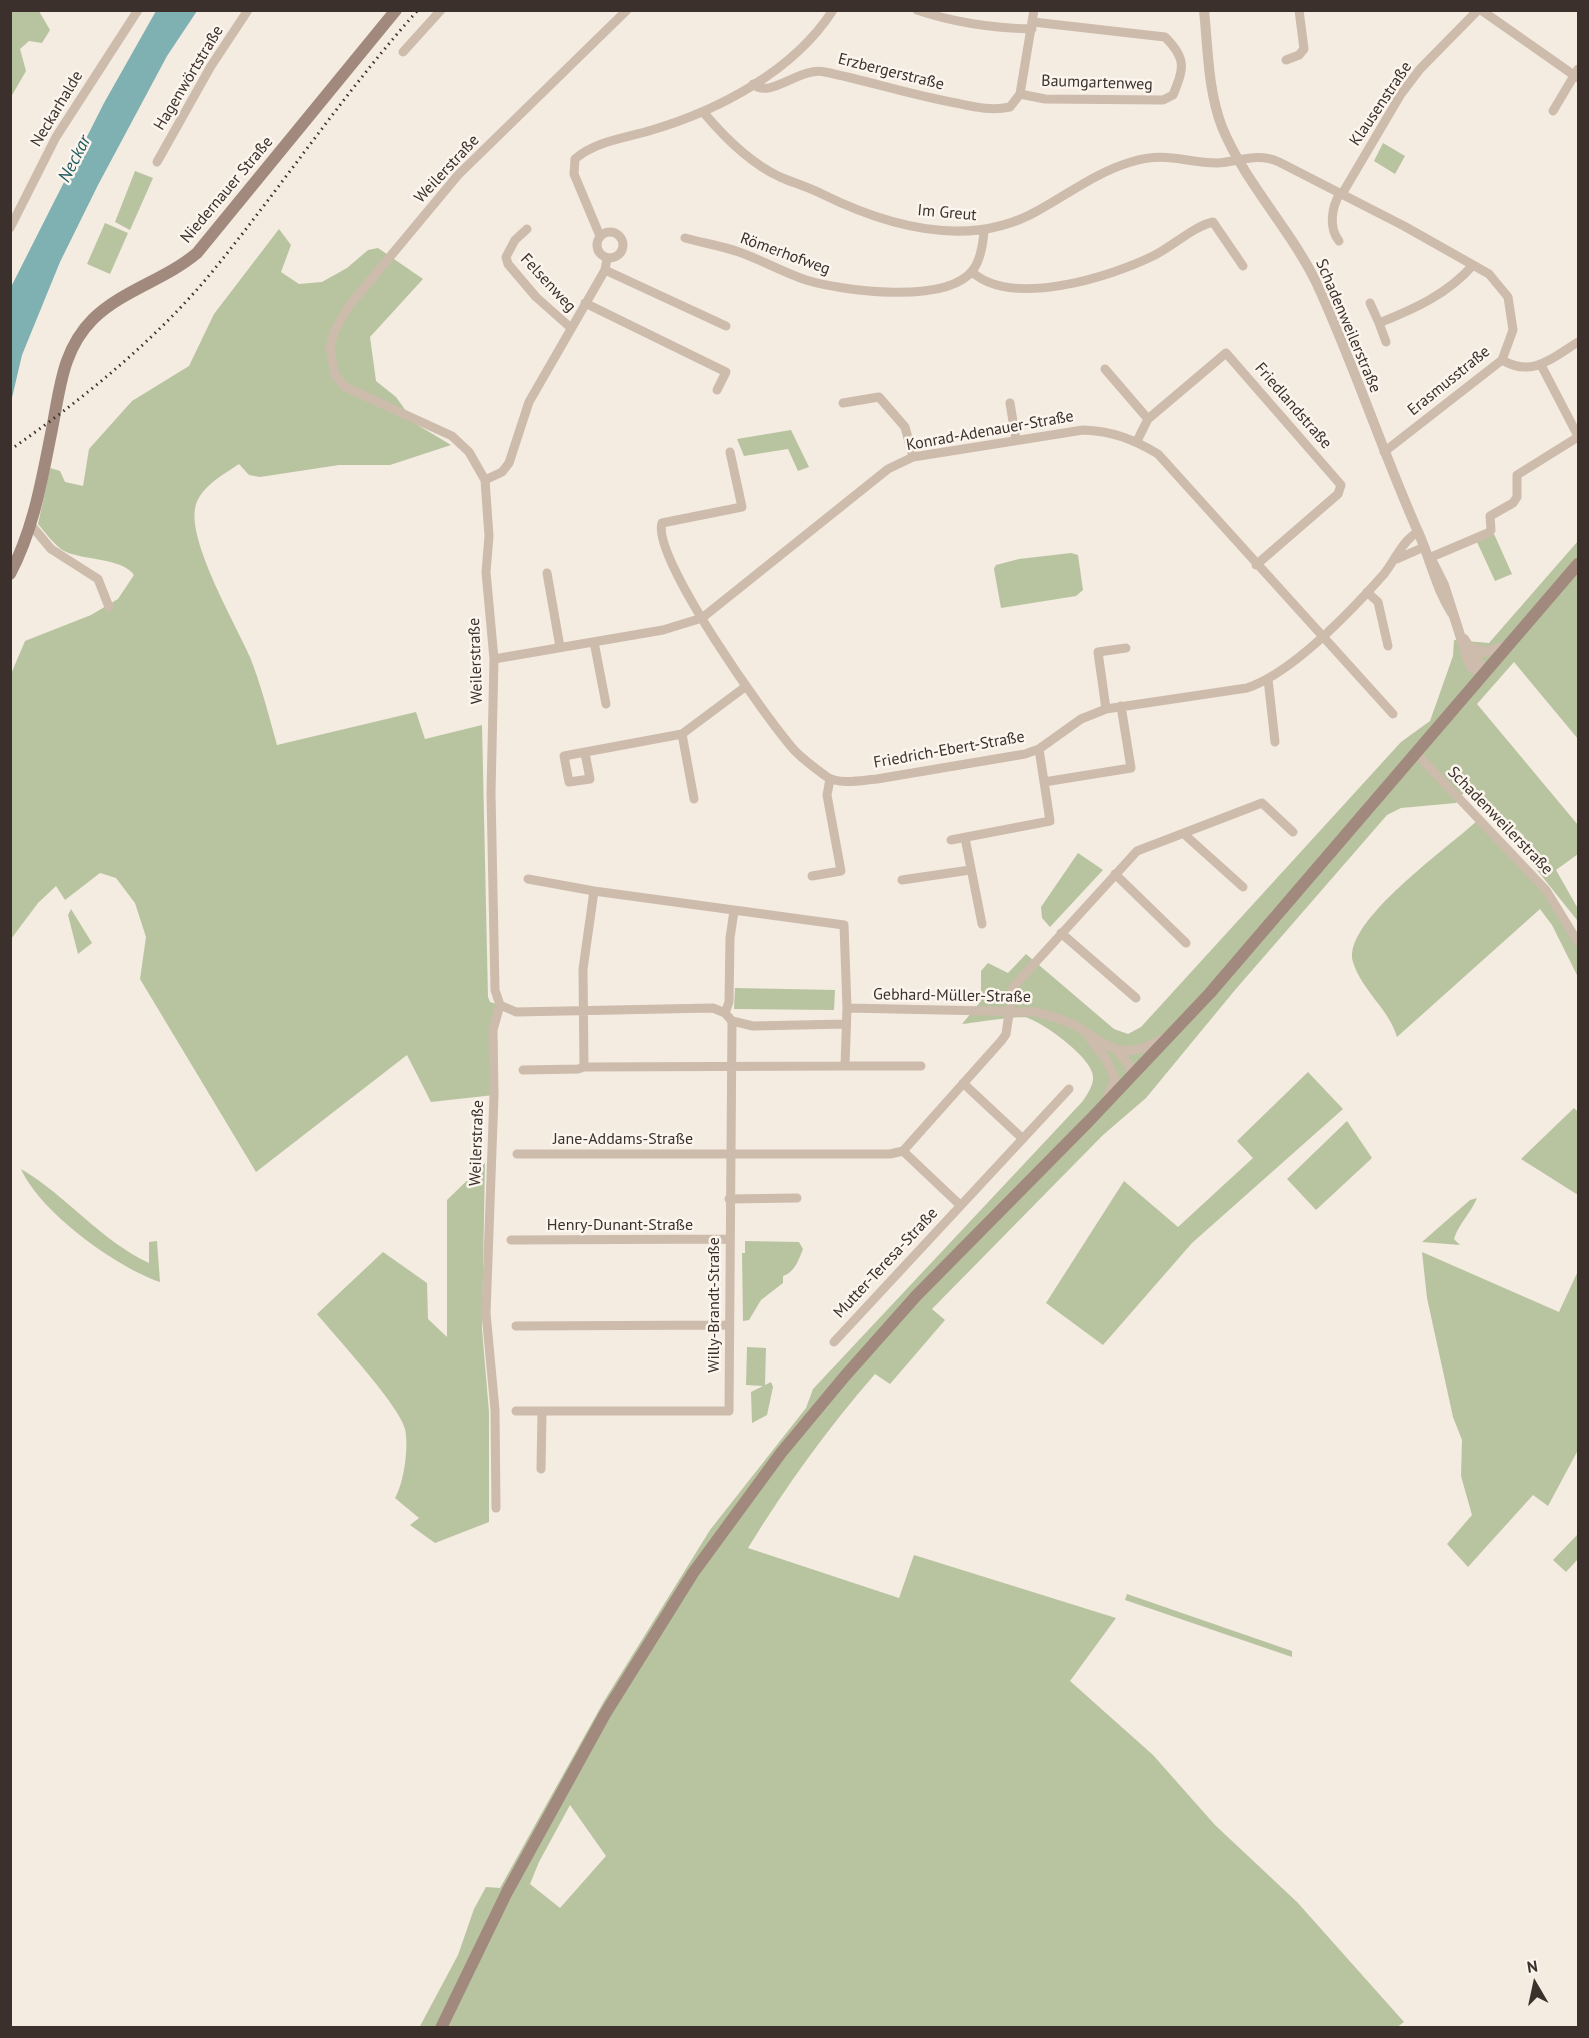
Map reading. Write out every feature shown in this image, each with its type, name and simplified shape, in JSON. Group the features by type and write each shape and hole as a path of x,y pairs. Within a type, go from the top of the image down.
{"main road":[{"name":"Niedernauer Straße","path":"10,574 23,550 31,525 53,426 57,392 64,369 82,333 93,320 118,299 163,276 197,253 396,10"},
{"path":"441,2028 507,1892 605,1714 693,1573 729,1521 793,1438 867,1350 940,1271 1174,1032 1578,564"}],"street":[{"name":"Neckarhalde","path":"10,228 56,137 138,10"},
{"name":"Hagenwörtstraße","path":"157,162 211,66 248,10"},
{"path":"403,52 441,10"},
{"name":"Weilerstraße","path":"496,1508 495,1410 486,1313 494,1095 493,1030 500,1005 495,990 492,873 494,658 486,572 489,536 485,480 474,459 452,436 345,387 335,375 330,361 330,348 334,332 349,306 458,176 627,10"},
{"path":"607,259 597,249 600,236 574,174 575,159 596,146 702,113 753,84 807,42 833,10"},
{"path":"917,10 951,22 993,28 1033,25"},
{"path":"1020,94 1034,10"},
{"name":"Schadenweilerstraße","path":"1204,10 1213,95 1222,126 1239,161 1271,207 1315,282 1418,532 1437,587 1452,613 1468,652 1472,668 1484,673"},
{"path":"1286,60 1299,55 1304,49 1299,10"},
{"path":"1480,10 1577,74 1553,111"},
{"name":"Klausenstraße","path":"1341,194 1401,94 1420,69 1480,10"},
{"name":"Baumgartenweg","path":"1020,94 1045,99 1163,100 1173,95 1183,72 1182,61 1171,43 1158,35 1033,25"},
{"name":"Erzbergerstraße","path":"753,84 762,90 769,90 803,73 824,71 907,94 995,111 1010,107 1020,94"},
{"name":"Im Greut","path":"702,113 729,141 779,177 862,211 903,224 938,231 984,231 1038,211 1099,174 1133,161 1165,156 1215,163 1239,161"},
{"name":"Erasmusstraße","path":"1239,161 1266,156 1473,265 1489,274 1503,287 1511,307 1513,330 1502,360 1384,452"},
{"path":"1339,241 1334,232 1332,210 1341,194"},
{"path":"984,231 979,259 972,272 988,283 1017,287 1047,289 1084,281 1151,257 1203,224 1213,222 1243,266"},
{"name":"Felsenweg","path":"527,229 515,240 506,257 508,264 536,297 571,328"},
{"path":"600,236 612,232 622,239 624,245 619,256 607,259"},
{"name":"Römerhofweg","path":"686,238 739,252 798,277 850,291 909,293 936,288 972,272"},
{"path":"485,480 502,472 509,463 529,402 605,270 607,259"},
{"path":"1379,323 1439,295 1458,282 1473,265"},
{"path":"605,270 726,326"},
{"path":"585,303 726,372 717,390"},
{"path":"1370,303 1386,342"},
{"path":"1502,360 1524,369 1541,365 1578,342"},
{"name":"Friedlandstraße","path":"1137,441 1148,419 1226,353 1341,485 1338,494 1256,565"},
{"path":"1541,365 1578,437"},
{"path":"1105,369 1148,419"},
{"path":"843,403 879,398 905,427 913,457"},
{"path":"1010,403 1016,440"},
{"name":"Konrad-Adenauer-Straße","path":"494,658 663,630 702,618 888,469 913,457 1083,430 1122,435 1158,454 1393,714"},
{"name":"Friedrich-Ebert-Straße","path":"1397,559 1426,553 1488,533 1491,530 1490,516 1513,503 1517,497 1517,475 1578,437"},
{"path":"730,452 742,507 672,520 661,525 667,551 702,618 745,687 796,752 830,779 827,795 841,871 812,876"},
{"path":"31,525 51,549 98,579 109,608"},
{"name":"Friedrich-Ebert-Straße","path":"830,779 852,781 877,779 1024,754 1039,749 1081,719 1106,709 1247,688 1269,679 1367,592 1397,559 1410,537 1418,532"},
{"path":"547,573 560,647"},
{"path":"1367,592 1378,602 1388,646"},
{"path":"594,642 606,704"},
{"path":"1467,693 1468,652 1484,652 1507,646"},
{"path":"1106,709 1098,652 1126,648"},
{"path":"1269,679 1275,742"},
{"path":"585,753 682,734 745,687"},
{"path":"1044,782 1131,768 1121,706"},
{"path":"682,734 694,799"},
{"path":"951,840 1050,821 1039,749"},
{"name":"Schadenweilerstraße","path":"1416,753 1546,890 1578,942"},
{"path":"903,1151 1003,1038 1013,987 1137,851 1262,803 1293,832"},
{"path":"1184,834 1243,887"},
{"path":"965,838 982,924"},
{"path":"902,880 970,870"},
{"path":"1115,874 1186,943"},
{"path":"528,879 594,891 844,925 847,1008 845,1066"},
{"path":"584,1067 583,969 594,891"},
{"path":"724,1012 729,1002 730,938 734,911"},
{"path":"1061,933 1136,998"},
{"path":"500,1005 516,1011 713,1008 724,1012 732,1022 753,1026 846,1024"},
{"name":"Gebhard-Müller-Straße","path":"847,1008 1036,1012 1053,1016 1066,1021 1117,1051 1127,1062 1133,1076"},
{"name":"Willy-Brandt-Straße","path":"542,1413 729,1411 729,1154 732,1022"},
{"path":"1117,1051 1141,1050 1174,1032"},
{"name":"Gebhard-Müller-Straße","path":"1086,1034 1106,1059 1115,1079 1114,1088 1101,1109"},
{"path":"1106,1059 1122,1073 1133,1076"},
{"path":"523,1070 730,1065 921,1066"},
{"path":"963,1083 1023,1139"},
{"name":"Mutter-Teresa-Straße","path":"834,1342 1069,1089"},
{"name":"Jane-Addams-Straße","path":"518,1154 890,1154 903,1151"},
{"name":"Mutter-Teresa-Straße","path":"903,1151 960,1205"},
{"path":"729,1199 797,1198"},
{"name":"Henry-Dunant-Straße","path":"511,1240 729,1239"},
{"path":"516,1326 728,1324"},
{"path":"516,1411 542,1413 541,1469"}],"green space":[{"path":"11,10 39,11 50,30 42,43 29,41 20,49 26,71 11,97"},
{"path":"1383,143 1405,156 1395,174 1374,161"},
{"path":"135,171 153,178 130,230 115,222"},
{"path":"105,223 128,233 110,274 87,264"},
{"path":"279,229 291,245 281,272 299,284 322,282 347,268 368,250 378,248 423,279 370,337 376,381 396,397 406,411 406,418 451,445 390,465 339,465 260,477 249,475 239,464 206,488 197,501 195,524 199,542 215,583 250,657 277,745 416,712 425,739 482,725 488,997 490,1002 500,1005 493,1021 494,1095 431,1102 407,1055 256,1172 140,979 146,937 135,903 116,878 100,873 65,900 56,886 38,903 11,939 11,674 25,641 91,615 118,599 134,575 121,565 64,551 38,524 50,468 60,471 65,482 83,486 89,449 132,401 189,366 214,314"},
{"path":"791,430 809,467 798,471 788,449 744,456 737,439"},
{"path":"1494,534 1512,574 1495,581 1477,542"},
{"path":"1578,541 1578,739 1514,662 1477,704 1578,825 1578,854 1556,870 1577,907 1577,920 1516,844 1524,836 1518,830 1509,838 1466,790 1456,803 1401,808 1387,815 1235,990 1146,1098 1103,1135 932,1309 945,1320 890,1384 875,1374 808,1458 748,1548 899,1598 914,1555 1116,1618 1070,1681 1153,1755 1215,1825 1297,1902 1404,2022 1396,2028 419,2028 458,1955 474,1909 486,1887 500,1888 604,1701 710,1530 806,1408 813,1389 1082,1102 1090,1090 1093,1076 1084,1060 1066,1042 1036,1021 1023,1017 962,1024 981,1001 981,971 988,963 1008,973 1026,954 1114,1029 1128,1034 1141,1027 1401,742 1430,721 1453,656 1454,640 1489,643","holes":["570,1805 606,1856 560,1908 530,1884 539,1862"]},
{"path":"1071,553 1078,555 1083,590 1076,596 1001,608 994,569 996,565 1019,559"},
{"path":"1479,819 1546,890 1578,942 1578,977 1552,925 1540,909 1397,1037 1388,1018 1357,972 1353,962 1354,945 1380,906"},
{"path":"1078,853 1103,870 1050,927 1042,918 1041,907"},
{"path":"71,909 92,943 78,954 68,915"},
{"path":"735,988 835,990 834,1010 734,1009"},
{"path":"1308,1072 1343,1109 1192,1243 1103,1345 1046,1303 1124,1181 1178,1227 1253,1158 1237,1141"},
{"path":"1574,1108 1578,1112 1578,1195 1521,1159"},
{"path":"1347,1121 1372,1158 1316,1210 1287,1179"},
{"path":"485,1163 482,1329 489,1412 489,1522 435,1543 410,1525 419,1518 395,1498 401,1483 406,1455 405,1429 401,1418 380,1388 317,1314 383,1252 427,1283 428,1319 447,1337 447,1200"},
{"path":"21,1169 54,1192 115,1242 149,1263 149,1242 157,1241 160,1282 122,1264 81,1236 45,1203"},
{"path":"1477,1198 1454,1239 1460,1245 1422,1242 1470,1200"},
{"path":"745,1241 799,1242 803,1249 793,1269 783,1276 783,1283 761,1300 749,1320 743,1321 742,1253 745,1253"},
{"path":"1422,1252 1559,1312 1578,1271 1578,1450 1548,1506 1533,1495 1468,1567 1447,1544 1472,1515 1461,1476 1462,1440 1453,1417 1427,1298"},
{"path":"747,1347 766,1348 765,1385 771,1382 773,1387 767,1415 752,1423 751,1392 763,1386 746,1385"},
{"path":"1578,1534 1578,1559 1566,1572 1553,1560"},
{"path":"1127,1594 1292,1651 1292,1657 1125,1600"}],"water":[{"path":"156,11 197,11 167,56 60,262 22,355 11,402 11,287 104,103"}],"railway":[{"path":"10,450 117,368 167,322 212,272 364,74 418,10"}],"water label":[{"name":"Neckar","path":"75,159"}]}
